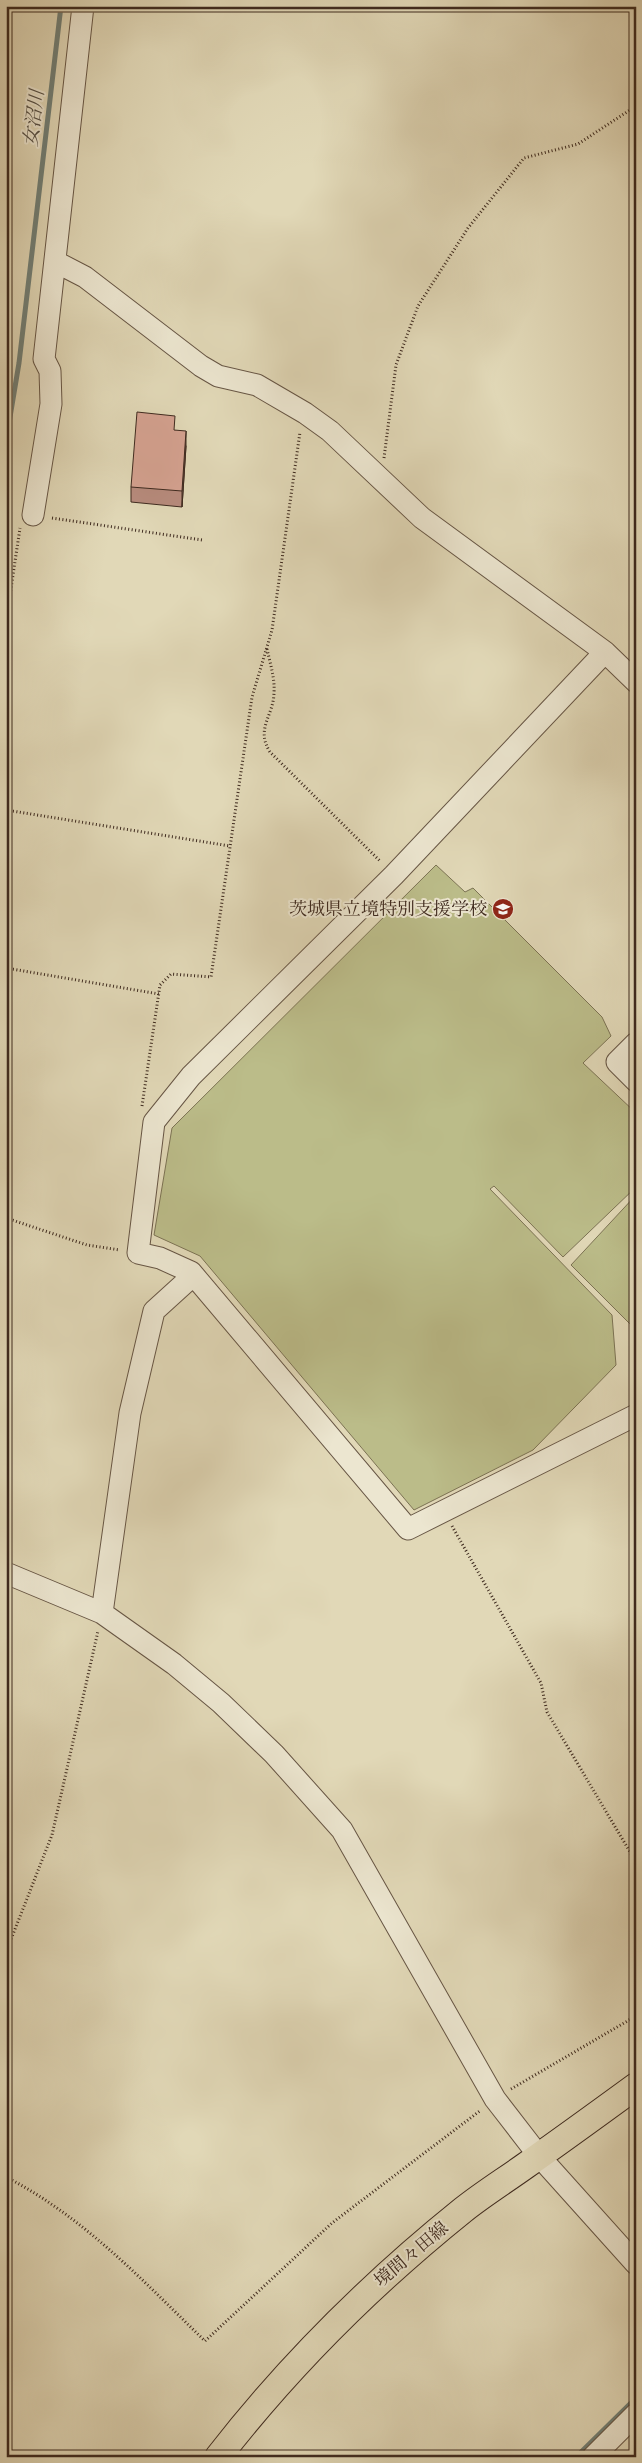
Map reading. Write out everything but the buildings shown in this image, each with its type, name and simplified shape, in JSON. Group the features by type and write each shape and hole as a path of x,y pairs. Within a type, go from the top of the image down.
{"main road":[{"name":"境間々田線","path":"218,2457 258,2405 355,2302 465,2208 636,2086"}],"street":[{"path":"34,516 51,404 50,371 44,359 83,6"},
{"path":"56,262 85,277 201,366 218,376 257,385 305,413 330,431 382,478 422,518 605,652 636,682"},
{"path":"605,652 394,875 191,1076 154,1122 138,1253 160,1258 191,1272 408,1529 636,1415"},
{"path":"636,1043 617,1062 636,1080"},
{"path":"102,1613 130,1413 154,1311 187,1281 191,1272"},
{"path":"6,1573 102,1613 174,1664 221,1703 274,1754 342,1830 495,2099 539,2156 636,2264"},
{"path":"596,2456 636,2414"}],"path":[{"path":"382,478 396,365 418,306 468,228 524,158 578,144 636,106"},
{"path":"140,1114 160,985 171,974 211,977 252,697 272,630 299,438 305,413"},
{"path":"34,516 202,540"},
{"path":"267,647 274,694 264,730 264,742 270,752 394,875"},
{"path":"6,810 230,846"},
{"path":"6,968 159,994"},
{"path":"6,1218 87,1245 138,1253"},
{"path":"445,1512 541,1683 547,1712 636,1862"},
{"path":"6,1952 52,1835 102,1613"},
{"path":"6,2177 55,2205 103,2242 204,2341 332,2223 495,2099 636,2016"}],"green space":[{"name":"茨城県立境特別支援学校","path":"436,865 465,892 473,888 602,1017 611,1036 583,1063 636,1113 636,1187 563,1257 494,1186 490,1189 612,1315 616,1365 533,1450 414,1510 200,1256 154,1235 172,1128"},
{"path":"636,1195 636,1330 571,1265"}],"waterway":[{"name":"女沼川","path":"6,441 19,363 61,6"},
{"path":"576,2457 636,2398"}],"place":[{"name":"茨城県立境特別支援学校","path":"503,909"}]}
